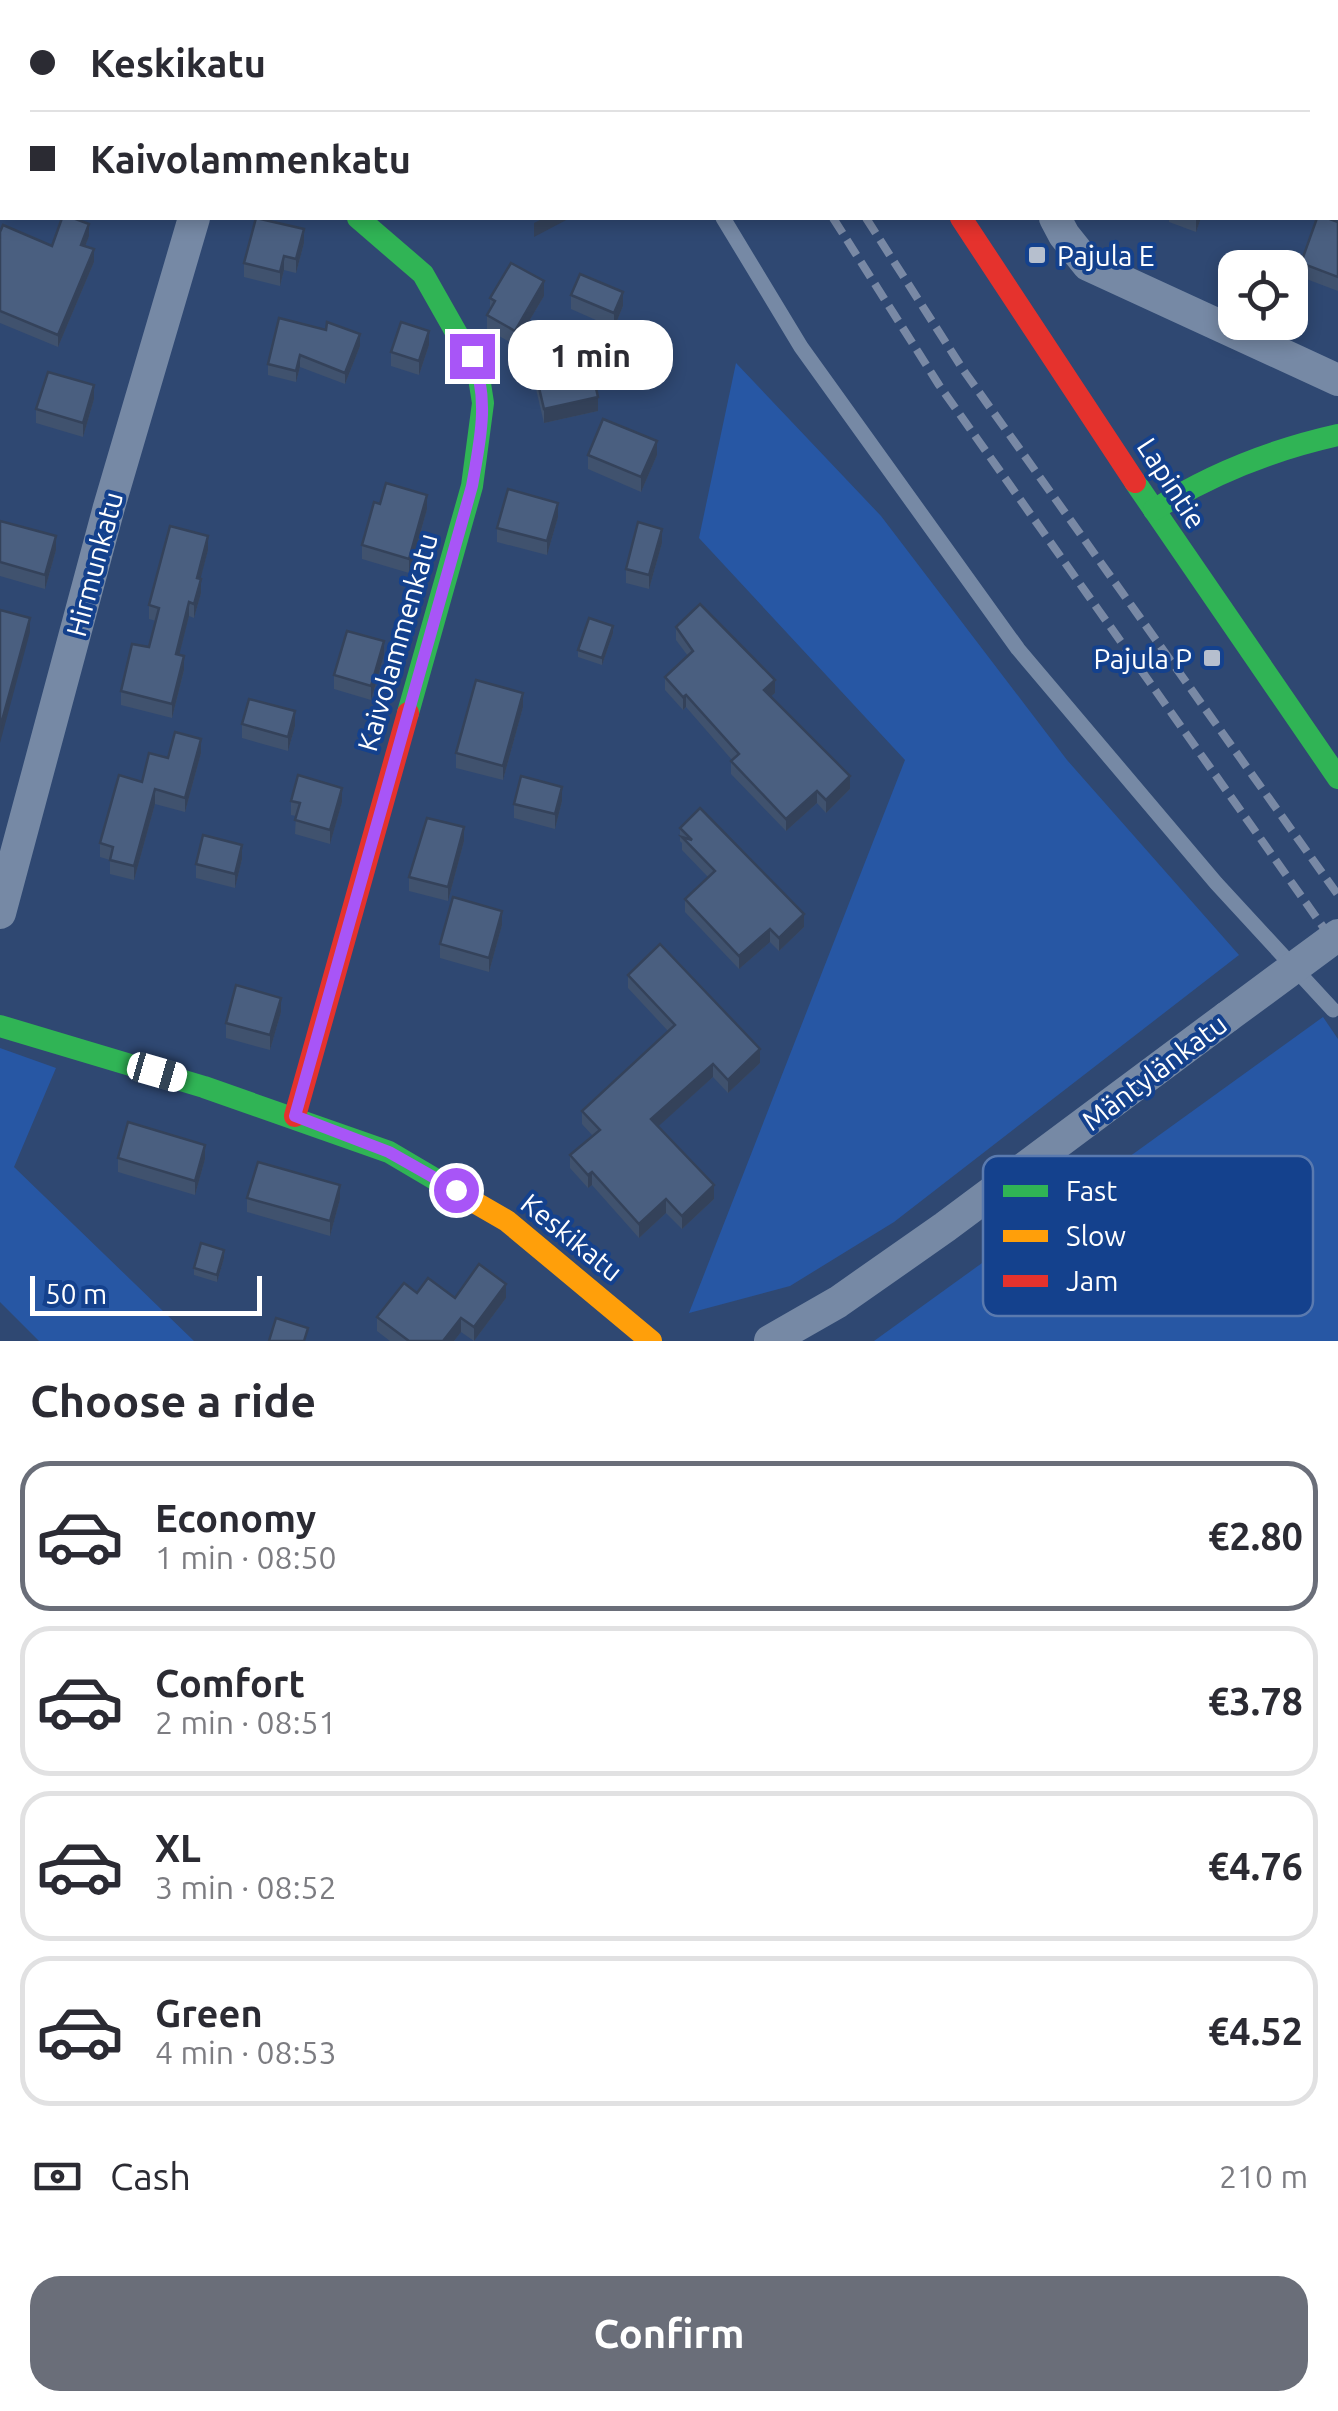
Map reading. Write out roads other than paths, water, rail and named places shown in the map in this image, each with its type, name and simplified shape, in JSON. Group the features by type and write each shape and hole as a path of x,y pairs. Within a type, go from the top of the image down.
{"street":[{"name":"Hirmunkatu","path":"0,913 109,507 193,220"},
{"name":"Kaivolammenkatu","path":"295,1116 472,486 483,403 478,371 434,289 410,260 360,220"},
{"name":"Lapintie","path":"962,220 1338,778"},
{"path":"1056,220 1088,265 1338,380"},
{"path":"1154,510 1195,483 1245,459 1338,435"},
{"name":"Mäntylänkatu","path":"1040,1156 1338,935"},
{"name":"Keskikatu","path":"0,1026 295,1116 389,1152 507,1221 651,1341"},
{"name":"Mäntylänkatu","path":"770,1341 838,1302 983,1199"}],"lane":[{"path":"723,220 801,348 1018,649 1216,883 1333,1010"}],"railway":[{"path":"834,220 939,385 1338,948"},
{"path":"867,220 964,371 1338,895"}],"place":[{"name":"Pajula E","path":"1037,255"},
{"name":"Pajula P","path":"1212,658"}]}
